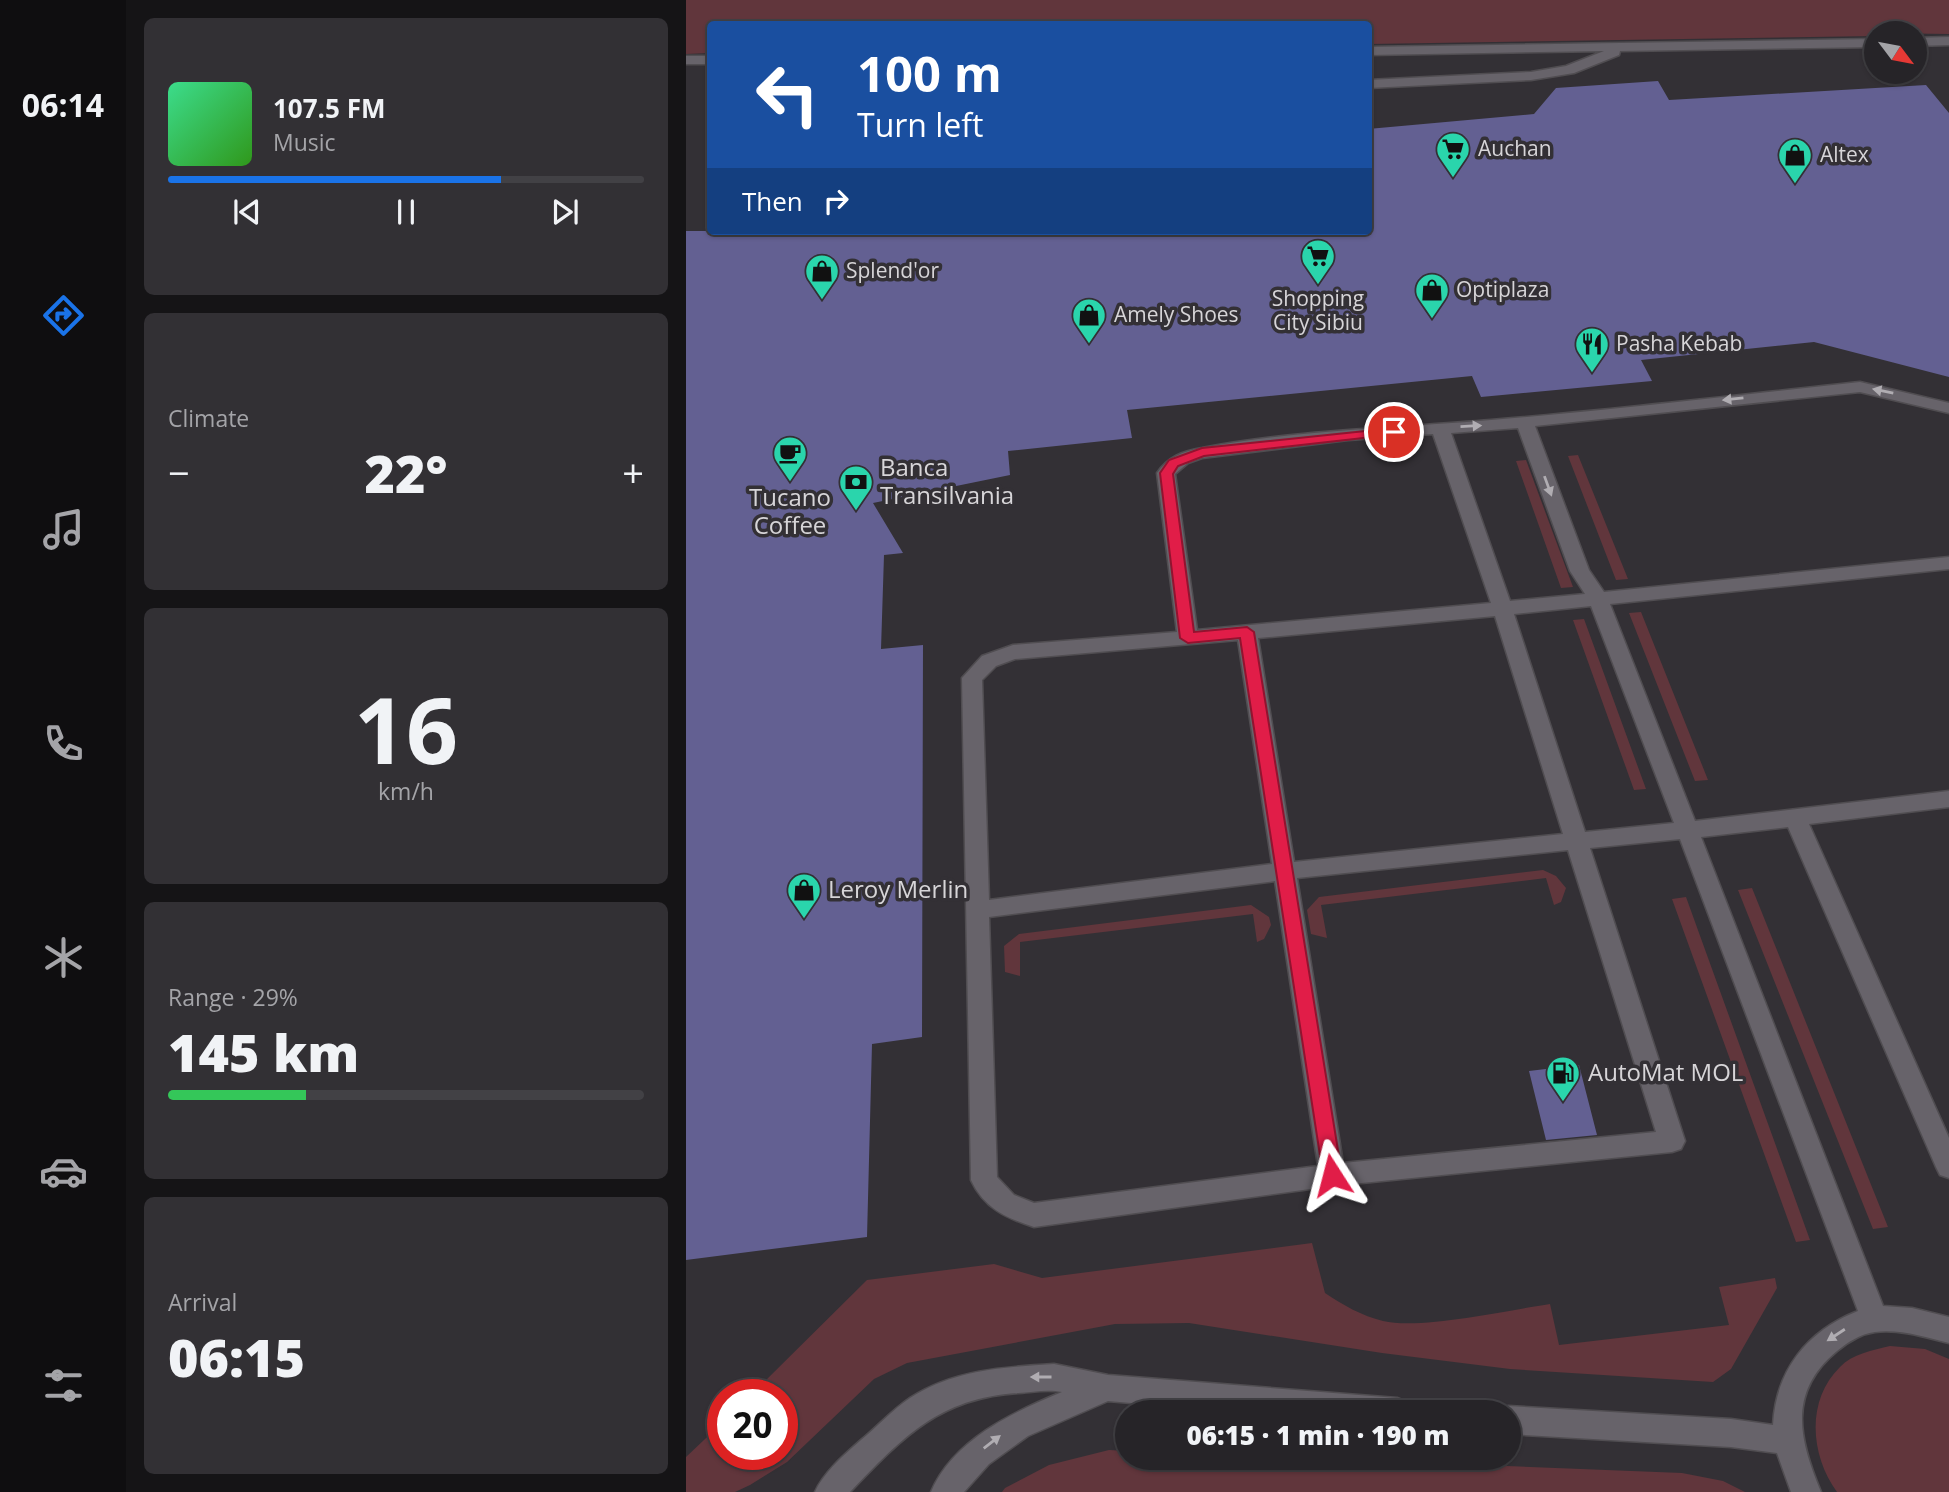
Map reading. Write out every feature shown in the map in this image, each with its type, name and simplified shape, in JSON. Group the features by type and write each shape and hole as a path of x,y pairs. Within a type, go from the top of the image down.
{"lane":[{"path":"1927,42 1949,41"},
{"path":"1372,51 1864,43"},
{"path":"1372,85 1531,76 1569,71 1622,48"},
{"path":"686,60 707,60"},
{"path":"1188,638 1166,473 1174,463 1202,453 1349,435 1525,422 1860,387 1949,408"},
{"path":"1525,422 1580,571 1598,598 1875,1319"},
{"path":"1440,428 1502,607 1672,1140 1332,1175 1034,1215 1011,1208 993,1195 984,1180 972,678 989,662 1013,652 1188,638 1502,607 1598,598 1949,563"},
{"path":"1247,632 1332,1175"},
{"path":"977,910 1284,871 1687,831 1949,799"},
{"path":"1796,819 1949,1167"},
{"path":"1806,1492 1796,1474 1788,1441 1788,1405 1798,1372 1818,1347 1846,1329 1875,1319 1917,1321 1949,1330"},
{"path":"830,1492 866,1455 919,1408 956,1391 991,1381 1054,1377 1108,1388 1252,1400"},
{"path":"946,1492 975,1456 1009,1430 1050,1409 1108,1388"},
{"path":"1521,1421 1731,1433 1788,1441"}],"shaded area":[{"path":"686,0 1949,0 1949,34 1927,34 1927,21 1864,21 1864,36 1372,44 1372,21 707,21 707,53 686,54"},
{"path":"1578,455 1628,579 1616,580 1568,456"},
{"path":"1526,460 1573,587 1561,588 1516,461"},
{"path":"1641,612 1708,780 1695,781 1629,613"},
{"path":"1584,619 1646,789 1634,790 1573,620"},
{"path":"1543,870 1556,876 1566,888 1561,902 1554,905 1546,878 1321,905 1327,938 1311,934 1307,910 1319,897"},
{"path":"1752,888 1888,1227 1873,1229 1738,890"},
{"path":"1686,897 1810,1240 1796,1242 1672,899"},
{"path":"1251,905 1269,917 1271,925 1264,939 1257,942 1253,914 1020,942 1020,976 1005,972 1004,946 1019,934"},
{"path":"1312,1243 1325,1293 1368,1316 1383,1321 1419,1323 1550,1304 1559,1345 1729,1325 1719,1287 1775,1278 1777,1288 1731,1369 1713,1382 1510,1369 1382,1353 1189,1323 1115,1324 907,1363 874,1379 798,1452 798,1379 767,1379 867,1280 994,1264 1042,1278"},
{"path":"1890,1346 1925,1349 1949,1359 1949,1492 1837,1492 1821,1462 1817,1445 1817,1411 1829,1380 1850,1359"},
{"path":"707,1437 707,1470 774,1470 735,1492 686,1492 686,1457"},
{"path":"1109,1450 1115,1450 1115,1470 1521,1470 1521,1467 1682,1473 1723,1481 1745,1492 1002,1492 1049,1465"}],"building":[{"name":"Shopping City Sibiu","path":"1658,81 1669,100 1926,85 1949,113 1949,377 1814,342 1641,360 1652,381 1481,397 1472,376 1127,410 1132,438 1008,451 1010,475 873,503 903,553 884,555 881,649 923,645 922,1037 872,1044 867,1237 686,1260 686,231 707,231 707,235 1372,235 1372,129 1534,114 1556,88"},
{"name":"AutoMat MOL","path":"1579,1065 1597,1135 1546,1140 1529,1071"}],"place":[{"name":"Auchan","path":"1453,179"},
{"name":"Altex","path":"1795,185"},
{"name":"Shopping City Sibiu","path":"1318,286"},
{"name":"Splend'or","path":"822,301"},
{"name":"Optiplaza","path":"1432,320"},
{"name":"Amely Shoes","path":"1089,345"},
{"name":"Pasha Kebab","path":"1592,374"},
{"name":"Tucano Coffee","path":"790,483"},
{"name":"Banca Transilvania","path":"856,512"},
{"name":"Leroy Merlin","path":"804,920"},
{"name":"AutoMat MOL","path":"1563,1103"}],"route":[{"path":"1332,1175 1247,632 1188,638 1166,473 1174,463 1202,453 1394,432"}]}
